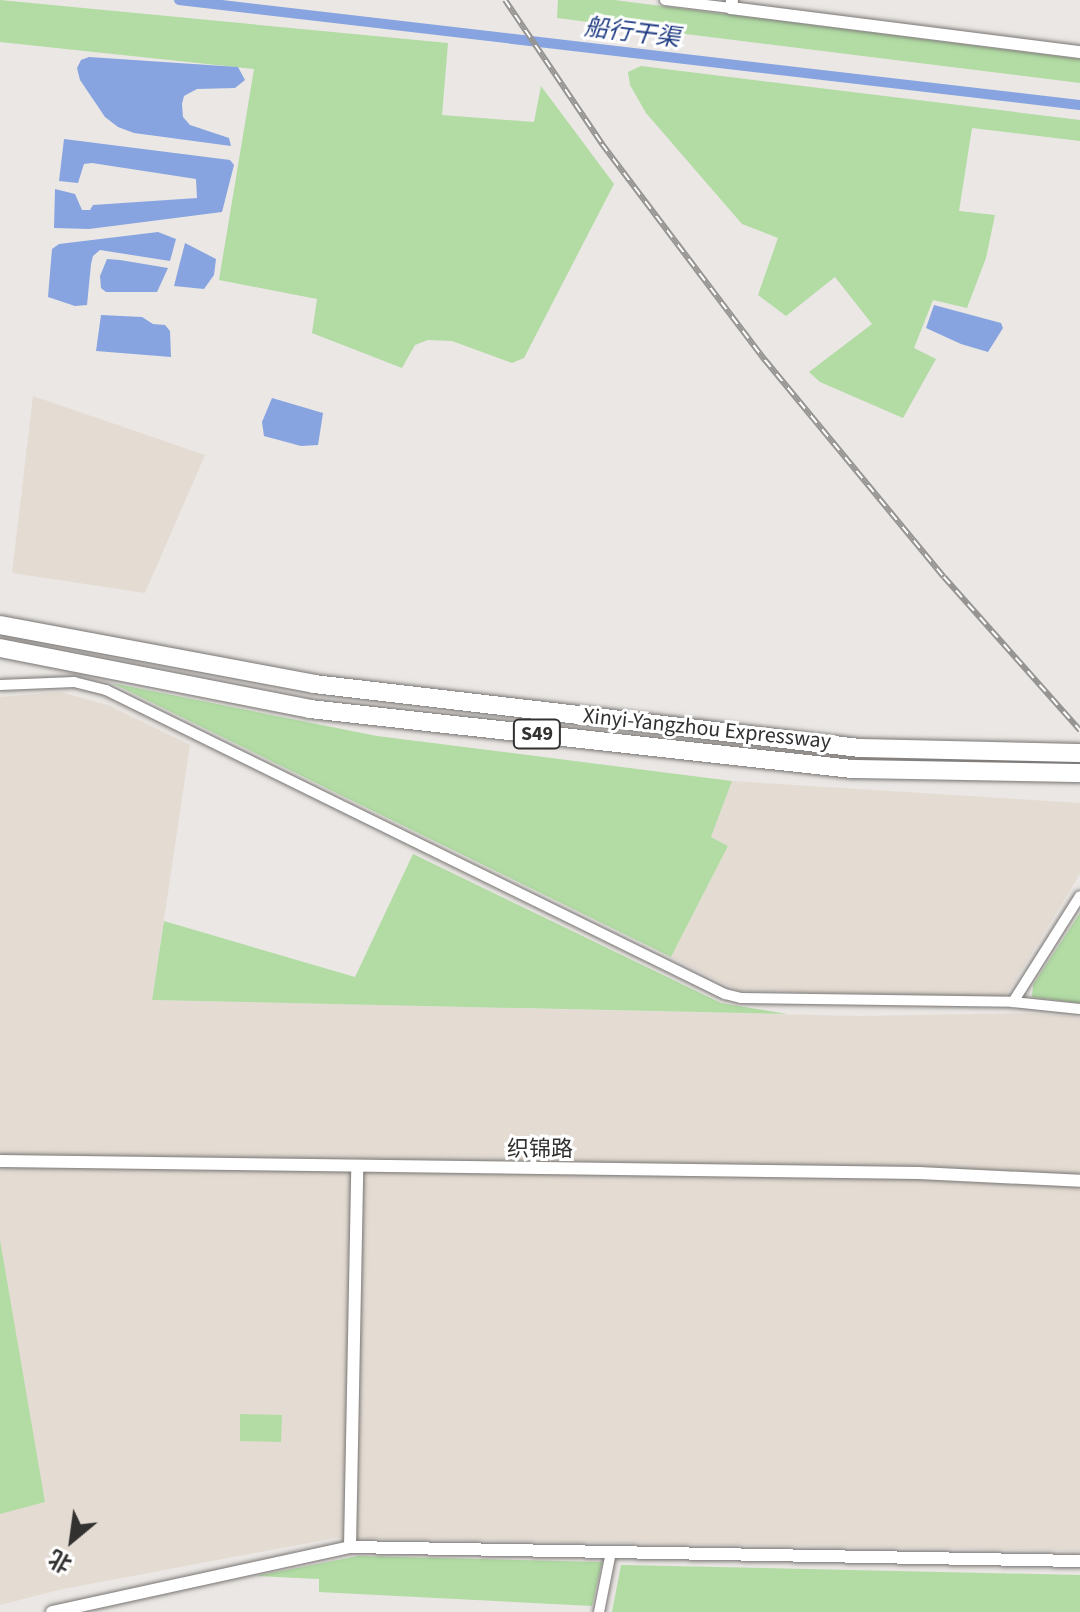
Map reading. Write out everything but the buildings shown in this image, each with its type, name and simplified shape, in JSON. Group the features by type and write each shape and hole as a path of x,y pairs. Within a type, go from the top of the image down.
{"highway":[{"name":"Xinyi-Yangzhou Expressway","path":"0,625 345,688 860,748 1080,753"},
{"name":"Xinyi-Yangzhou Expressway","path":"0,648 325,711 852,769 1080,773"}],"street":[{"path":"665,0 732,4 1080,52"},
{"path":"0,685 74,682 106,690 725,994 741,998 1013,1002 1080,1009"},
{"path":"1013,1002 1080,896"},
{"name":"织锦路","path":"0,1161 357,1168 932,1173 1080,1181"},
{"path":"350,1547 357,1168"},
{"path":"52,1612 350,1547 1080,1561"},
{"path":"599,1612 611,1552"}],"shaded area":[{"path":"33,396 205,455 145,593 12,573"},
{"path":"60,692 108,705 190,745 152,1000 860,1016 1025,1013 1080,1017 1080,1551 335,1538 58,1590 0,1605 0,697"},
{"path":"732,781 1080,803 1080,874 1005,997 739,991 671,957 728,846 711,837"}],"green space":[{"path":"0,0 448,43 442,115 534,122 541,86 614,184 524,358 512,363 452,341 428,340 415,345 402,368 312,333 317,299 219,280 254,69 0,42"},
{"path":"558,0 614,0 1080,59 1080,83 557,18"},
{"path":"641,66 1080,120 1080,141 972,128 959,211 995,215 986,258 967,308 933,300 914,348 936,359 903,418 820,382 809,372 872,324 835,277 786,316 758,295 778,238 742,224 646,113 630,85 628,72"},
{"path":"112,683 377,736 732,781 711,837 728,846 671,957"},
{"path":"413,854 721,1003 787,1014 152,1000 164,921 355,977"},
{"path":"1080,913 1080,1003 1032,997 1033,985"},
{"path":"0,1240 45,1502 0,1514"},
{"path":"240,1414 282,1415 281,1442 240,1441"},
{"path":"358,1556 602,1562 592,1606 319,1592 319,1579 256,1576"},
{"path":"621,1565 1080,1575 1080,1612 612,1612"}],"water":[{"path":"89,57 238,67 245,80 235,88 197,89 184,96 182,104 183,117 190,125 229,138 231,146 134,133 118,127 105,117 80,80 77,68 81,60"},
{"path":"64,139 230,160 234,165 222,212 89,229 54,228 55,189 75,194 82,210 90,210 93,205 197,198 196,179 92,163 84,164 78,183 59,181"},
{"path":"158,232 176,239 170,261 100,250 93,256 91,264 87,305 75,306 48,297 52,249 59,244"},
{"path":"185,243 216,259 214,275 204,289 174,286"},
{"path":"107,259 168,268 157,292 106,292 101,288 100,276"},
{"path":"934,305 1001,323 1003,328 988,352 961,344 926,328"},
{"path":"101,315 142,317 153,324 165,325 170,331 171,357 96,351"},
{"path":"272,398 323,413 318,445 301,446 264,436 262,422"}],"waterway":[{"name":"船行干渠","path":"179,0 1080,105"}],"railway":[{"path":"505,0 602,144 765,360 944,577 1080,730"}]}
